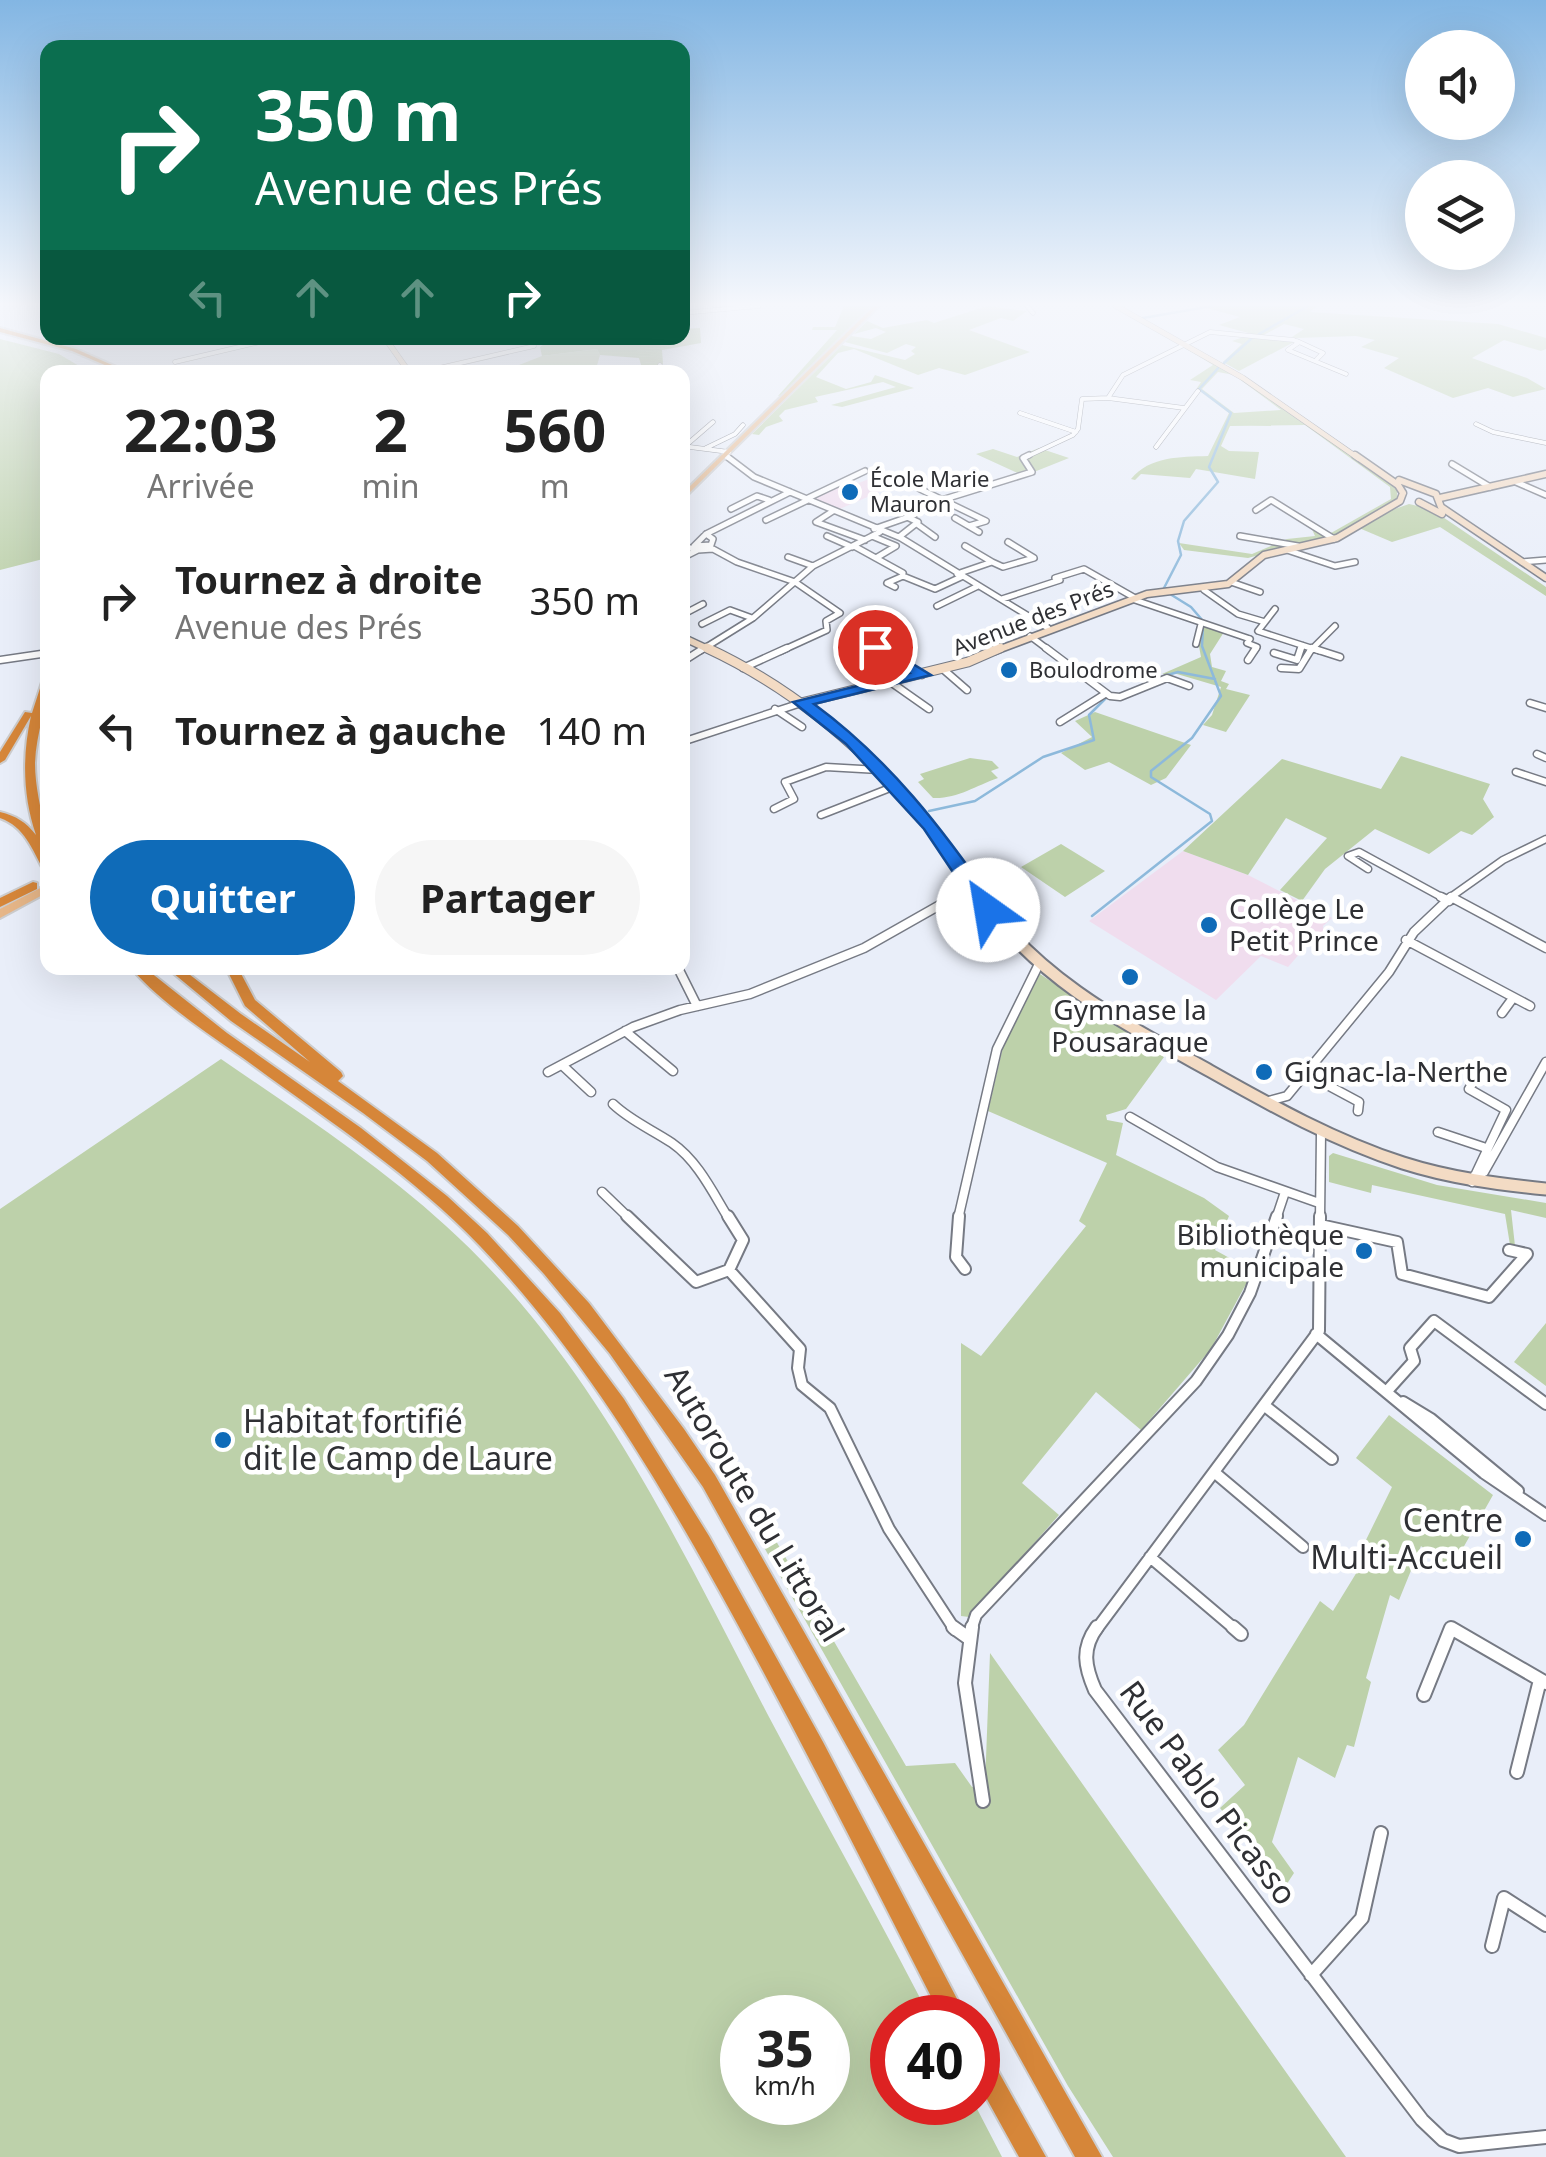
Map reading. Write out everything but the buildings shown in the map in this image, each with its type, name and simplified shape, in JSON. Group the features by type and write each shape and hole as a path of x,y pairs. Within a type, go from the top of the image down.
{"highway":[{"path":"0,760 23,726 40,685"},
{"path":"40,702 32,726 30,764 34,810 40,827"},
{"path":"0,815 16,818 25,826 40,853"},
{"path":"0,904 40,890"},
{"path":"142,975 410,1174 482,1238 584,1354 680,1503 753,1633 943,1995"},
{"name":"Autoroute du Littoral","path":"184,975 432,1156 528,1244 587,1308 699,1466 1089,2157"},
{"path":"236,975 250,1004 268,1022 432,1156"},
{"path":"1000,2099 1033,2157"}],"main road":[{"path":"690,490 775,407"},
{"path":"0,914 40,885"}],"street":[{"path":"1076,432 1081,407"},
{"path":"1156,447 1184,408 1174,407"},
{"path":"1285,407 1403,493 1436,509 1546,582"},
{"path":"1020,413 1076,432"},
{"path":"690,441 714,422"},
{"path":"1476,424 1493,432 1546,443"},
{"path":"706,448 736,434 743,425"},
{"path":"690,657 753,618 812,566 908,517 920,507 1032,472 1023,458 1076,432"},
{"path":"690,447 727,454 754,477 833,511 896,546 876,558"},
{"path":"1348,450 1424,490 1439,500 1441,508 1546,582"},
{"path":"1452,464 1490,487"},
{"path":"766,520 865,471"},
{"path":"1403,493 1490,487 1546,474"},
{"path":"1516,482 1546,494"},
{"path":"920,489 986,520 969,526"},
{"name":"Avenue des Prés","path":"1379,512 1439,500 1466,489"},
{"path":"706,534 790,492"},
{"name":"Avenue des Prés","path":"801,702 944,670 1134,598 1204,590 1231,582 1256,559 1334,539 1400,501 1403,493"},
{"path":"731,509 757,496 769,500"},
{"path":"916,503 937,496"},
{"path":"1259,497 1271,500 1334,539"},
{"path":"1256,510 1271,500"},
{"path":"833,511 816,522 899,537 1048,628"},
{"path":"908,517 936,537"},
{"path":"955,518 979,532"},
{"path":"899,537 917,524"},
{"path":"827,536 902,573"},
{"path":"1240,536 1303,546"},
{"path":"965,546 1003,567 1034,558 1008,542"},
{"path":"690,554 716,546 737,562 795,582 836,608 839,616 826,621 828,630 743,668"},
{"path":"690,548 698,550"},
{"path":"1287,550 1334,566 1355,562"},
{"path":"788,557 812,566"},
{"path":"1522,562 1546,560"},
{"path":"895,587 887,583 903,576 935,588 992,562"},
{"path":"1001,600 1084,569 1134,598 1250,639"},
{"path":"1054,580 1079,574"},
{"path":"1054,580 1060,592"},
{"path":"1231,582 1260,592"},
{"path":"937,606 978,586"},
{"path":"1204,590 1238,614 1264,622"},
{"path":"1027,591 1033,602"},
{"path":"690,611 703,604"},
{"path":"1275,609 1246,643 1297,660 1302,645"},
{"path":"702,624 730,610 753,618"},
{"path":"1196,644 1201,624"},
{"path":"1282,668 1299,669 1312,648 1335,626"},
{"path":"1258,631 1340,657"},
{"path":"1030,636 1105,694 1120,697 1167,678 1189,686"},
{"path":"690,640 801,702 848,736 946,843 972,886 1013,939 1039,964 1126,1025 1322,1133 1413,1168 1546,1189"},
{"path":"875,647 923,675"},
{"path":"1248,660 1257,647"},
{"path":"0,660 40,654"},
{"path":"866,662 886,654"},
{"path":"944,670 967,690"},
{"path":"892,682 929,709"},
{"path":"1060,722 1105,694"},
{"path":"690,739 801,702"},
{"path":"1530,703 1546,708"},
{"path":"774,709 802,727"},
{"path":"1537,754 1546,758"},
{"path":"774,809 794,799 785,782 806,773 831,767 860,775 879,770"},
{"path":"1516,772 1546,782"},
{"path":"822,815 895,786"},
{"path":"1264,1102 1287,1096 1389,972 1406,940 1499,858 1546,839"},
{"path":"1368,869 1348,856 1358,852 1546,948"},
{"path":"548,1072 625,1031 696,1006 750,994 864,948 972,886"},
{"path":"1406,940 1530,1006"},
{"path":"965,1269 956,1256 958,1219 997,1049 1039,964"},
{"path":"681,975 696,1006"},
{"path":"1502,1013 1514,998"},
{"path":"625,1031 673,1072"},
{"path":"1473,1178 1484,1172 1546,1062"},
{"path":"562,1065 592,1092"},
{"path":"1305,1073 1358,1102 1358,1112"},
{"path":"1473,1178 1506,1110 1469,1089 1478,1074"},
{"path":"1287,1096 1287,1114"},
{"path":"602,1192 696,1282 729,1270 743,1240 716,1202 709,1183 673,1144 632,1122 613,1104"},
{"path":"1130,1116 1217,1167 1319,1202"},
{"path":"1438,1132 1486,1148"},
{"path":"1322,1133 1316,1334 1470,1462 1541,1512"},
{"path":"983,1801 966,1690 967,1637 976,1615 1196,1381 1228,1335 1250,1293 1285,1192"},
{"path":"1320,1225 1398,1242 1402,1274 1489,1297 1527,1254 1509,1250"},
{"path":"729,1270 800,1350 798,1368 802,1385 830,1408 888,1529 955,1630 967,1637"},
{"path":"1387,1391 1414,1360 1410,1348 1434,1321 1546,1404"},
{"name":"Rue Pablo Picasso","path":"1316,1334 1090,1637 1084,1665 1095,1690 1422,2120 1460,2152 1546,2138"},
{"path":"1264,1406 1332,1460"},
{"path":"1214,1472 1303,1547"},
{"path":"1150,1557 1241,1634"},
{"path":"1424,1695 1450,1628 1543,1682 1516,1772"},
{"path":"1311,1975 1362,1918 1381,1832"},
{"path":"1492,1946 1504,1898 1546,1924"}],"shaded area":[{"name":"École Marie Mauron","path":"888,471 907,480 835,511 808,499 845,481 854,485"},
{"name":"Collège Le Petit Prince","path":"1183,851 1248,875 1332,918 1323,926 1325,938 1316,935 1288,967 1261,956 1216,1000 1089,921"}],"green space":[{"path":"0,407 40,407 40,560 0,570"},
{"path":"780,407 799,407 785,410 779,416 783,421 766,427 759,435 752,434"},
{"path":"1221,407 1234,413 1281,410 1277,407 1281,407 1397,487 1397,500 1337,534 1248,558 1184,550 1179,543 1252,554 1287,539 1315,536 1311,527 1331,533 1391,499 1390,487 1305,425 1230,426 1221,446 1229,451 1259,452 1255,479 1196,469 1190,478 1141,474 1131,479 1156,462 1208,456 1229,413"},
{"path":"1039,448 1069,458 1024,476 976,454 993,449 1017,457"},
{"path":"1409,504 1431,509 1546,587 1546,596 1440,527 1392,542 1359,528 1375,516"},
{"path":"1202,625 1224,632 1210,654 1212,667 1226,671 1221,681 1229,684 1226,689 1250,695 1226,732 1203,725 1212,715 1221,687 1177,674 1162,674 1201,657 1198,641"},
{"path":"1095,712 1191,745 1166,778 1151,785 1109,762 1085,770 1061,753 1092,737 1075,721"},
{"path":"1401,756 1490,784 1483,799 1494,817 1472,835 1461,831 1429,854 1375,829 1325,869 1302,901 1280,890 1327,838 1286,818 1248,875 1183,851 1282,759 1381,789"},
{"path":"970,758 992,761 999,768 991,771 998,778 942,798 933,798 918,782 924,779 920,774"},
{"path":"1061,844 1105,871 1065,897 1021,867"},
{"path":"1040,974 1164,1057 1126,1109 1106,1115 1107,1120 1123,1123 1116,1155 1204,1198 1229,1216 1215,1250 1253,1271 1211,1349 1141,1430 1096,1392 1022,1483 1059,1515 969,1617 961,1616 961,1343 981,1356 1086,1226 1079,1221 1107,1163 988,1111 1003,1047"},
{"path":"221,1059 365,1159 446,1226 499,1278 589,1394 666,1521 918,1995 870,1995 870,2125 985,2125 1002,2157 0,2157 0,1209"},
{"path":"1333,1153 1437,1185 1546,1203 1546,1218 1511,1210 1515,1246 1510,1245 1505,1214 1372,1185 1371,1193 1329,1182 1329,1156"},
{"path":"1546,1323 1546,1386 1514,1362"},
{"path":"1389,1415 1493,1495 1450,1571 1421,1546 1399,1600 1390,1595 1366,1678 1371,1682 1354,1747 1347,1745 1335,1778 1298,1757 1272,1842 1294,1873 1275,1902 1250,1869 1252,1849 1220,1808 1245,1785 1218,1750 1244,1725 1320,1601 1333,1611 1371,1549 1364,1544 1392,1487 1356,1458"},
{"path":"772,1534 906,1766 955,1763 972,1787 985,1785 990,1653 1346,2157 1113,2157 1068,2086 761,1542"}],"waterway":[{"path":"1164,588 1181,555 1178,541 1184,521 1218,482 1209,467 1231,413 1223,407"},
{"path":"1170,594 1191,607 1203,621"},
{"path":"1203,626 1202,646 1215,679"},
{"path":"1164,676 1178,672 1215,679"},
{"path":"1092,916 1212,821 1210,814 1151,777 1151,771 1192,738 1221,696 1215,679"},
{"path":"929,811 975,801 1043,757 1094,740 1089,715 1106,698"}],"place":[{"name":"École Marie Mauron","path":"850,492"},
{"name":"Boulodrome","path":"1009,670"},
{"name":"Collège Le Petit Prince","path":"1209,925"},
{"name":"Gymnase la Pousaraque","path":"1130,977"},
{"name":"Gignac-la-Nerthe","path":"1264,1072"},
{"name":"Bibliothèque municipale","path":"1364,1251"},
{"name":"Habitat fortifié dit le Camp de Laure","path":"223,1440"},
{"name":"Centre Multi-Accueil","path":"1523,1539"}],"route":[{"path":"875,647 923,675 801,702 852,740 931,825 988,910"}]}
